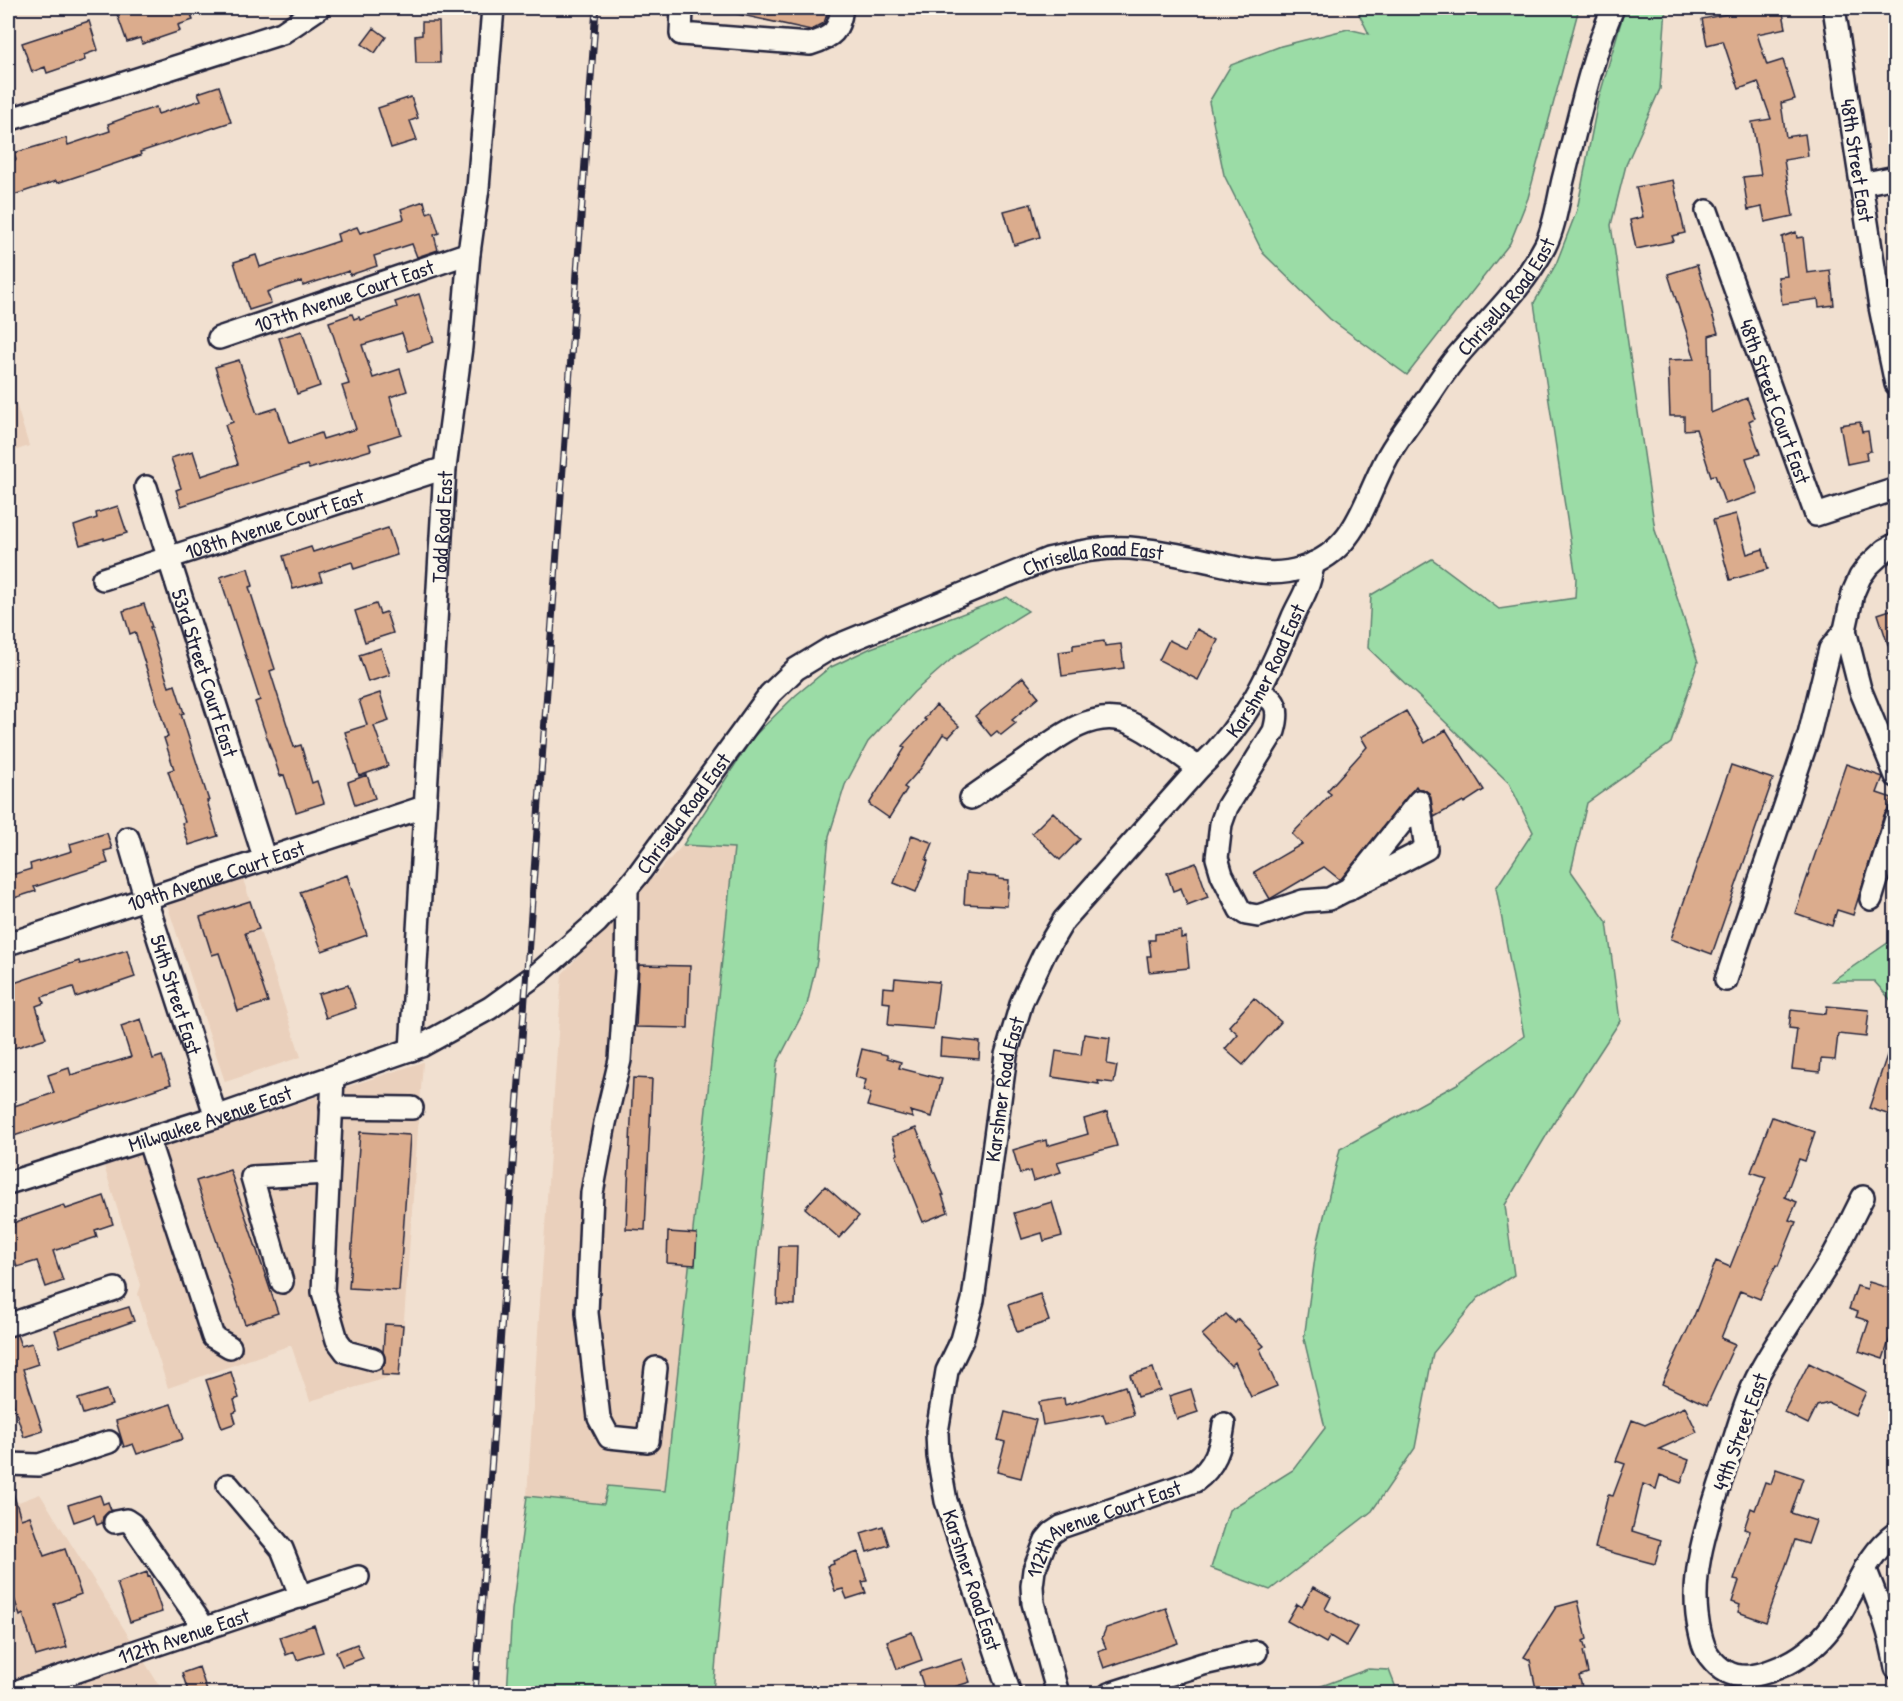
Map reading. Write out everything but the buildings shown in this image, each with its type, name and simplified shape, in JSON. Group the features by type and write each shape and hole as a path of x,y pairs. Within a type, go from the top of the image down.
{"street":[{"path":"8,120 282,33 319,8"},
{"name":"Todd Road East","path":"411,1050 445,468 478,188 493,8"},
{"path":"682,8 681,34 810,44 824,39 840,26 842,8"},
{"name":"Chrisella Road East","path":"411,1050 490,1008 540,972 597,922 627,888 770,694 796,669 829,649 1048,559 1085,551 1138,549 1177,554 1256,572 1302,568 1338,548 1352,532 1400,436 1441,377 1525,277 1545,246 1599,44 1613,8"},
{"name":"48th Street East","path":"1834,8 1861,184 1888,306 1896,384"},
{"path":"1861,184 1896,177"},
{"name":"48th Street Court East","path":"1707,211 1816,514 1896,489"},
{"name":"107th Avenue Court East","path":"219,338 469,253"},
{"name":"108th Avenue Court East","path":"103,579 445,468"},
{"name":"53rd Street Court East","path":"146,487 265,860"},
{"path":"1896,544 1885,550 1860,577 1853,592 1845,630 1860,689 1896,776"},
{"name":"Karshner Road East","path":"1010,1694 946,1501 938,1456 937,1432 947,1371 962,1340 973,1300 1006,1056 1013,1026 1045,952 1064,920 1199,768 1220,748 1244,718 1258,694 1307,589 1314,563"},
{"path":"1726,980 1809,735 1830,649 1845,630"},
{"path":"1258,694 1272,700 1277,707 1278,717 1274,731 1227,807 1221,824 1217,858 1222,875 1240,910 1246,914 1258,916 1303,901 1329,899 1348,890"},
{"path":"971,798 1061,736 1077,727 1103,719 1125,721 1139,728 1199,768"},
{"name":"109th Avenue Court East","path":"8,944 424,807"},
{"path":"1871,899 1896,819"},
{"name":"54th Street East","path":"128,838 216,1117"},
{"path":"627,888 626,971 620,1060 592,1193 587,1313 599,1418 609,1437 648,1441 656,1368"},
{"name":"Milwaukee Avenue East","path":"8,1183 216,1117 411,1050"},
{"path":"333,1077 323,1292 337,1340 346,1352 373,1359"},
{"path":"331,1107 412,1108"},
{"path":"148,1139 213,1337 230,1347"},
{"path":"282,1282 252,1178 328,1173"},
{"name":"49th Street East","path":"1863,1197 1834,1253 1760,1371 1744,1408 1705,1535 1698,1572 1695,1600 1697,1620 1706,1653 1725,1672 1740,1677 1769,1671 1800,1656 1825,1635 1837,1619 1865,1568"},
{"path":"8,1325 115,1289"},
{"name":"112th Avenue Court East","path":"1058,1694 1033,1603 1034,1570 1046,1540 1061,1527 1195,1481 1214,1462 1224,1424"},
{"path":"8,1464 39,1465 109,1442"},
{"path":"228,1485 282,1549 301,1597"},
{"path":"115,1522 126,1521 132,1524 205,1629"},
{"path":"1896,1533 1877,1550 1865,1568 1886,1622 1896,1668"},
{"name":"112th Avenue East","path":"9,1694 358,1577"},
{"path":"1109,1694 1203,1664 1256,1652"}],"shaded area":[{"path":"8,377 29,446 8,453"},
{"path":"683,845 734,847 665,1492 609,1486 604,1504 527,1496 562,974"},
{"path":"243,879 301,1057 225,1082 167,904"},
{"path":"423,1062 400,1374 310,1401 291,1345 168,1388 138,1294 141,1285 104,1166"},
{"path":"40,1494 164,1693 25,1693 8,1664 8,1506"}],"green space":[{"path":"1356,8 1579,8 1528,198 1510,243 1407,375 1330,319 1263,253 1224,175 1209,102 1231,65 1281,46 1348,29 1369,34"},
{"path":"1625,8 1666,8 1660,89 1626,165 1611,225 1655,530 1698,662 1671,743 1587,803 1571,871 1607,922 1620,1021 1555,1121 1505,1205 1514,1275 1478,1298 1433,1353 1415,1448 1372,1511 1270,1590 1211,1568 1229,1510 1293,1470 1325,1428 1304,1339 1316,1250 1340,1149 1457,1084 1524,1036 1496,888 1533,832 1509,783 1368,648 1371,595 1432,559 1499,609 1575,598 1576,578 1534,303 1556,264 1577,210 1598,101"},
{"path":"1007,597 1028,611 955,656 914,692 868,742 845,785 829,836 817,961 807,1005 777,1063 713,1693 507,1694 512,1610 527,1496 604,1504 608,1486 665,1491 734,848 683,845 753,737 796,695 829,668 871,648"},
{"path":"1895,938 1895,1005 1874,981 1832,981"},
{"path":"1368,1669 1389,1670 1398,1693 1314,1693 1319,1687"}],"railway":[{"path":"475,1694 596,8"}]}
